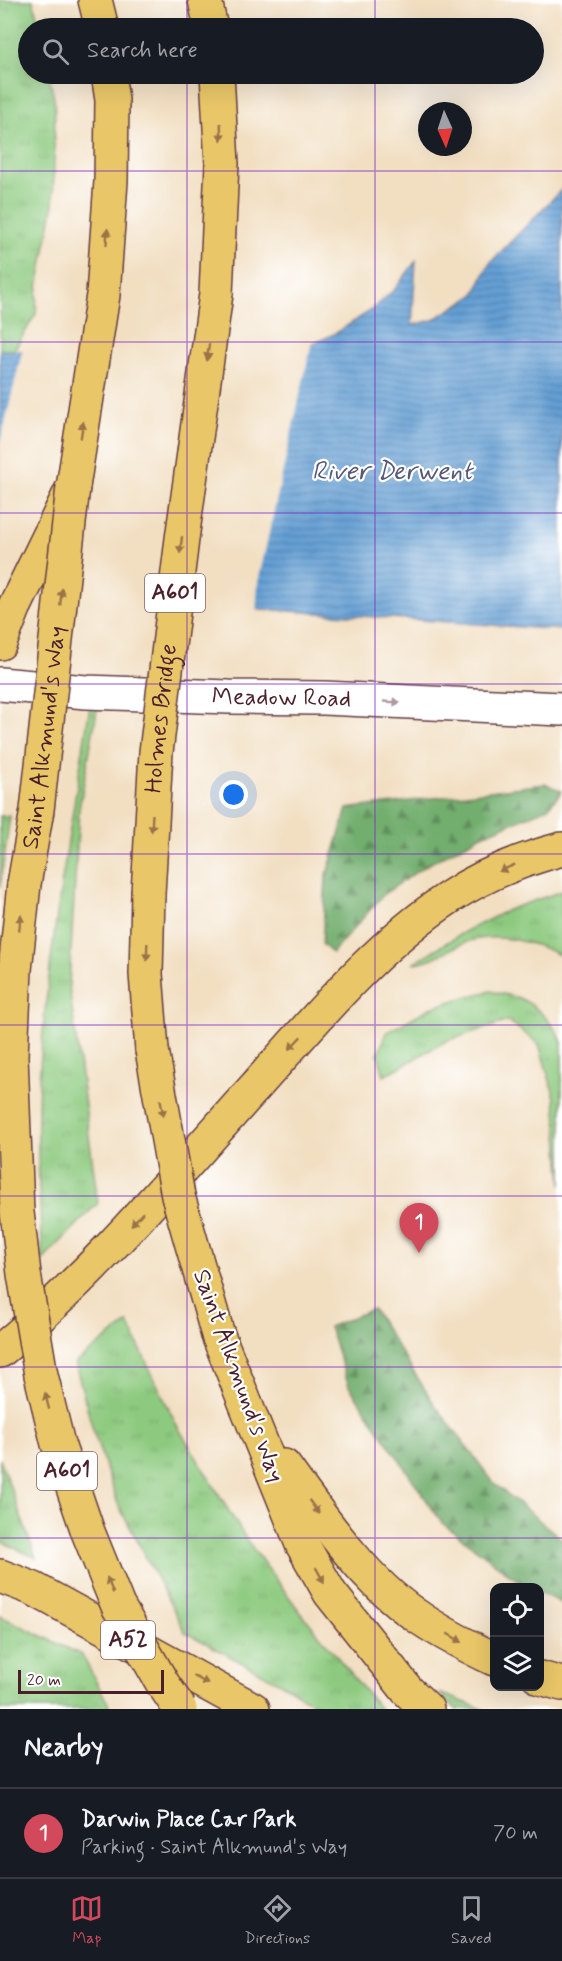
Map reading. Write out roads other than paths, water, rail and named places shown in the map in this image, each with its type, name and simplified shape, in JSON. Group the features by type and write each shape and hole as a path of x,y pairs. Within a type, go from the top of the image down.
{"main road":[{"path":"95,0 100,18"},
{"path":"205,0 209,18"},
{"name":"A601","path":"74,487 103,295 111,181 112,100 110,84"},
{"name":"Holmes Bridge","path":"148,894 156,753 182,539 216,294 222,164 218,84"},
{"path":"0,643 14,608 74,487"},
{"name":"Saint Alkmund's Way","path":"74,487 37,810 24,884 15,970 11,1056 17,1212 24,1274 41,1375 58,1444 88,1532 118,1606 180,1709"},
{"path":"0,1351 44,1315 100,1260 335,1000 403,932 452,896 473,885 534,856 562,849"},
{"name":"Saint Alkmund's Way","path":"148,894 146,975 152,1050 178,1196 218,1335 302,1544 330,1593 407,1689 427,1709"},
{"path":"255,1426 330,1528 383,1588 413,1614 490,1657"},
{"name":"A52","path":"0,1576 34,1589 253,1709"},
{"path":"544,1679 562,1684"}],"street":[{"name":"Meadow Road","path":"0,684 86,692 324,698 562,709"}],"water":[{"name":"River Derwent","path":"562,189 562,630 260,609 216,610 0,582 0,350 247,361 302,349 336,333 370,311 395,289 416,261 412,325 433,320 474,295 489,264"}],"place":[{"name":"Darwin Place Car Park","path":"419,1253"}]}
